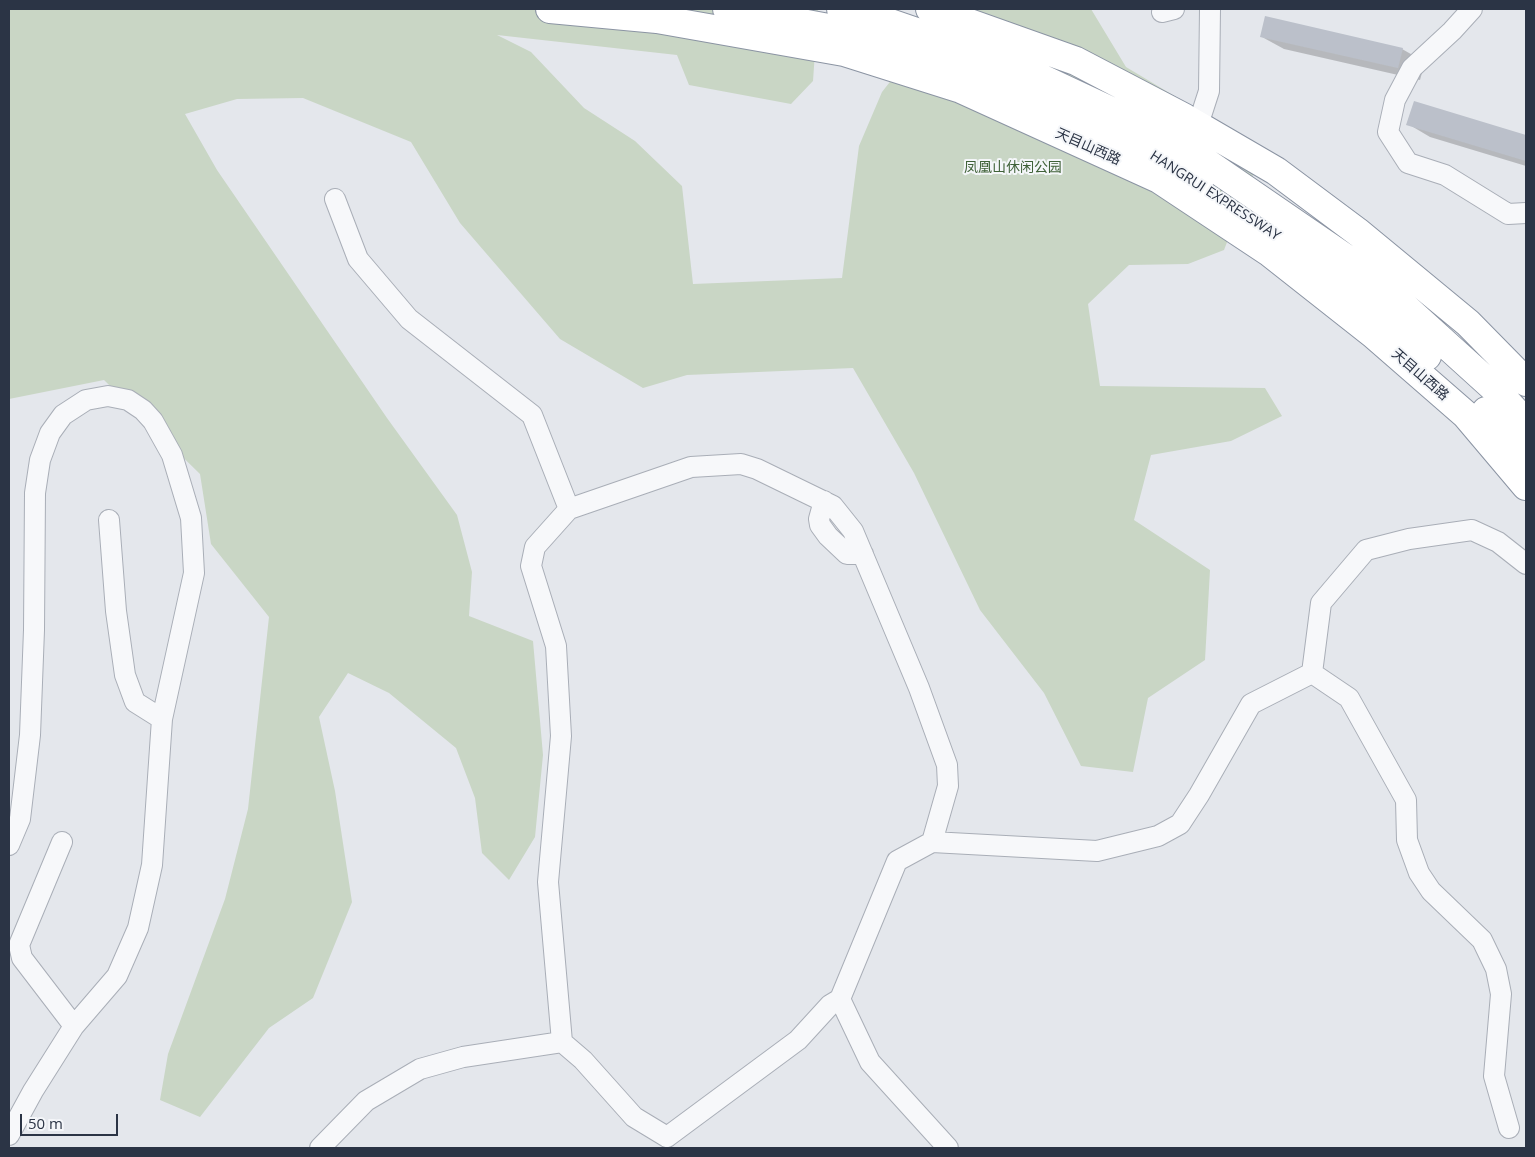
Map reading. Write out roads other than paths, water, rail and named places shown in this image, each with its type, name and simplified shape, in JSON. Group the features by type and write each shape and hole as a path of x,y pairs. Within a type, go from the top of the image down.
{"highway":[{"name":"天目山西路","path":"550,9 657,19 844,52 961,90 1159,179 1269,252 1373,334 1466,415 1526,486"},
{"name":"HANGRUI EXPRESSWAY","path":"728,9 855,33 1007,86 1164,159 1353,289 1478,402 1526,455"},
{"name":"HANGRUI EXPRESSWAY","path":"841,9 861,13 1015,66 1175,140 1366,272 1493,387 1526,423"},
{"path":"930,9 1076,61 1198,125 1276,171 1359,233 1468,324 1526,382"}],"street":[{"path":"1198,125 1209,91 1210,9"},
{"path":"1472,9 1452,31 1412,68 1395,100 1388,132 1408,163 1445,174 1508,214 1526,213"},
{"path":"335,199 358,259 409,318 532,415 569,509"},
{"path":"9,845 20,819 30,735 34,630 35,494 40,460 50,433 63,415 86,400 108,396 128,400 143,410 153,421 172,455 190,518 194,573 162,719 152,865 138,928 118,976 74,1026 33,1091 9,1135"},
{"path":"932,842 948,786 947,765 919,688 853,531 833,506 757,469 741,464 691,466 569,509 535,547 531,566 556,646 561,736 548,882 562,1042 584,1060 634,1116 667,1143 798,1040 830,1005 840,999 897,861 932,842 1097,851 1158,836 1180,824 1251,704 1312,673"},
{"path":"109,520 116,611 125,674 135,702 162,719"},
{"path":"1312,673 1321,603 1366,550 1409,538 1472,530 1498,542 1526,564"},
{"path":"1312,673 1349,698 1406,800 1407,840 1419,873 1431,891 1482,940 1496,969 1502,994 1494,1076 1509,1128"},
{"path":"62,842 19,945 22,958 74,1026"},
{"path":"840,999 870,1062 948,1148"},
{"path":"320,1148 366,1101 420,1069 463,1057 562,1042"}],"park label":[{"name":"凤凰山休闲公园","path":"1013,168"}]}
